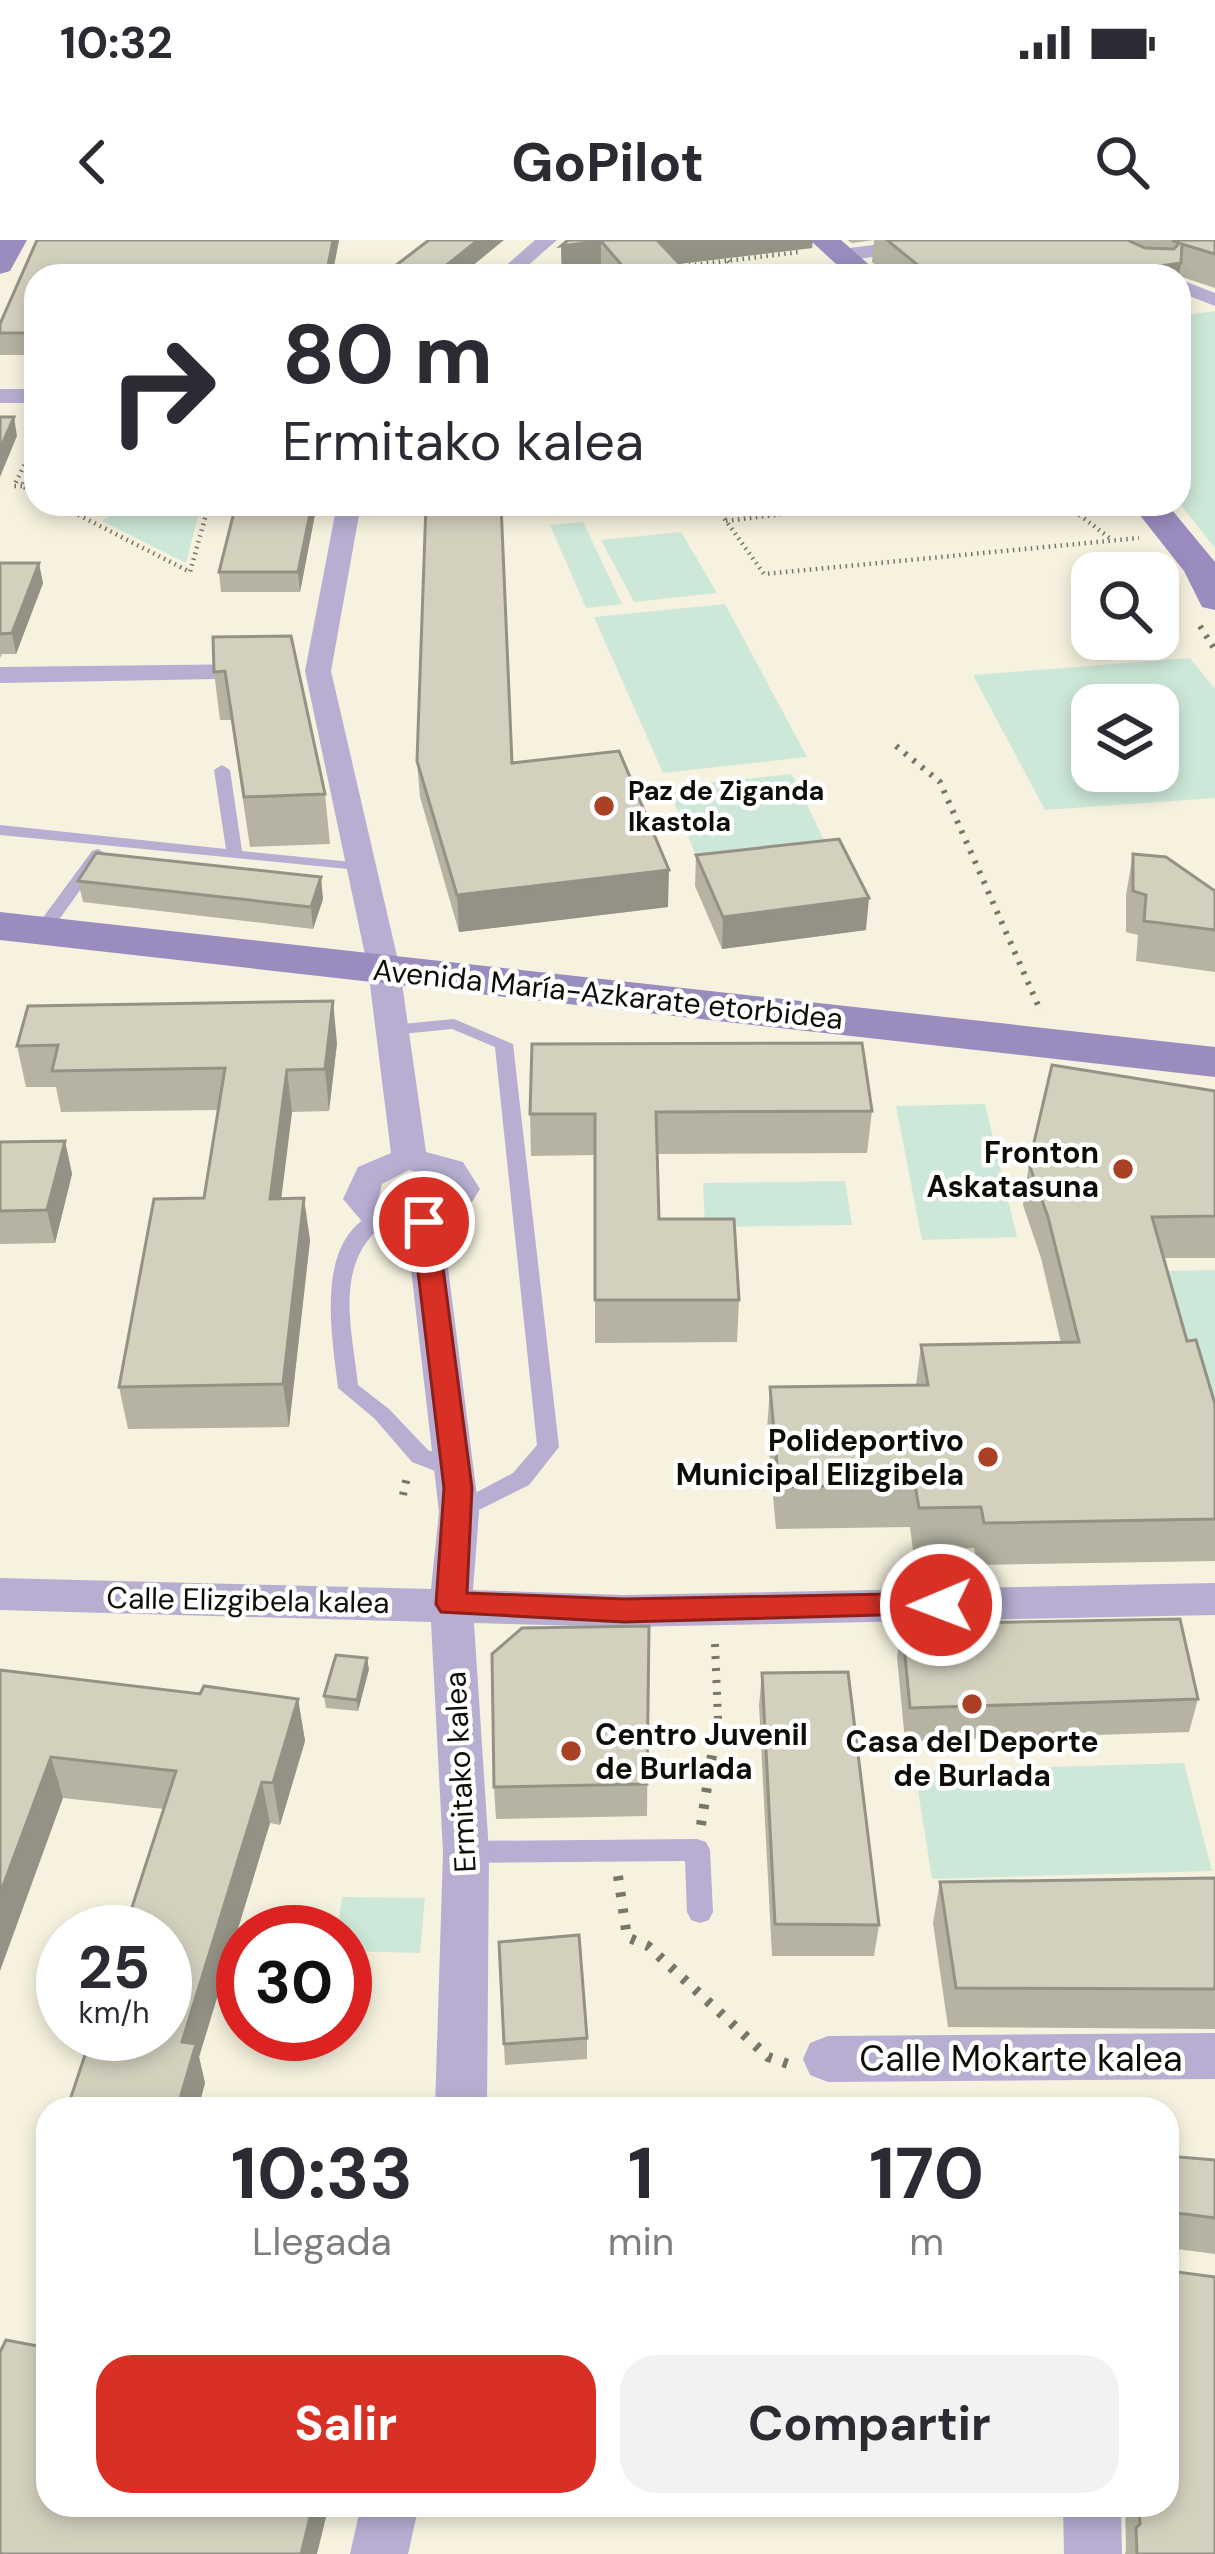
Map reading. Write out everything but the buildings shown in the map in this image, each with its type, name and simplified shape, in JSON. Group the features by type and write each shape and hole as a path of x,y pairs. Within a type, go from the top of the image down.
{"main road":[{"path":"0,265 13,240"},
{"path":"1159,516 1201,568 1215,599"},
{"name":"Avenida María-Azkarate etorbidea","path":"21,928 1215,1062"}],"street":[{"path":"518,264 547,240"},
{"path":"546,264 574,240"},
{"path":"825,248 956,240"},
{"path":"348,516 318,671 384,969 409,1159"},
{"path":"0,675 318,671"},
{"path":"409,1159 452,1170 462,1189 452,1209 424,1222 378,1217 361,1198 367,1177 377,1168 409,1159"},
{"name":"Ermitako kalea","path":"424,1222 459,1500 451,1604 466,1852 461,2097"},
{"name":"Calle Elizgibela kalea","path":"0,1594 713,1609 1215,1599"},
{"name":"Calle Mokarte kalea","path":"828,2059 1215,2056"},
{"path":"379,2554 387,2517"},
{"path":"1092,2517 1093,2554"}],"lane":[{"path":"222,770 235,855"},
{"path":"0,830 362,868"},
{"path":"21,928 106,841"},
{"path":"378,1217 356,1236 339,1268 348,1388 382,1414 420,1456 443,1465 459,1500 521,1478 548,1447 504,1044 454,1024 392,1030"},
{"path":"466,1852 697,1850 700,1912"}],"path":[{"path":"698,264 825,248"},
{"path":"728,260 732,264"},
{"path":"80,516 190,572 205,516"},
{"path":"722,516 764,574 1176,534"},
{"path":"726,521 766,516"},
{"path":"1081,516 1112,540"},
{"path":"896,746 940,782 1044,1019"},
{"path":"697,1850 718,1719 713,1609"},
{"path":"613,1851 628,1920 627,1937 648,1946 768,2057 801,2068 828,2059"}],"green space":[{"path":"1215,311 1215,548 1189,516 1191,314"},
{"path":"109,516 198,516 186,563 102,521"},
{"path":"583,522 622,604 586,608 550,525"},
{"path":"681,532 717,593 634,602 601,540"},
{"path":"725,604 807,757 663,773 594,617"},
{"path":"1190,658 1215,689 1215,798 1045,810 973,675"},
{"path":"792,774 826,844 697,858 668,787"},
{"path":"985,1104 1017,1237 922,1240 896,1106"},
{"path":"845,1181 852,1225 705,1227 703,1183"},
{"path":"1215,1270 1215,1448 1165,1271"},
{"path":"1184,1763 1212,1871 932,1879 915,1771"},
{"path":"342,1897 425,1898 420,1953 372,1952 372,1905 341,1905"}],"place":[{"name":"Paz de Ziganda Ikastola","path":"604,806"},
{"name":"Fronton Askatasuna","path":"1123,1169"},
{"name":"Polideportivo Municipal Elizgibela","path":"988,1457"},
{"name":"Casa del Deporte de Burlada","path":"972,1704"},
{"name":"Centro Juvenil de Burlada","path":"571,1751"}],"route":[{"path":"424,1222 458,1488 451,1604 624,1611 941,1605"}]}
